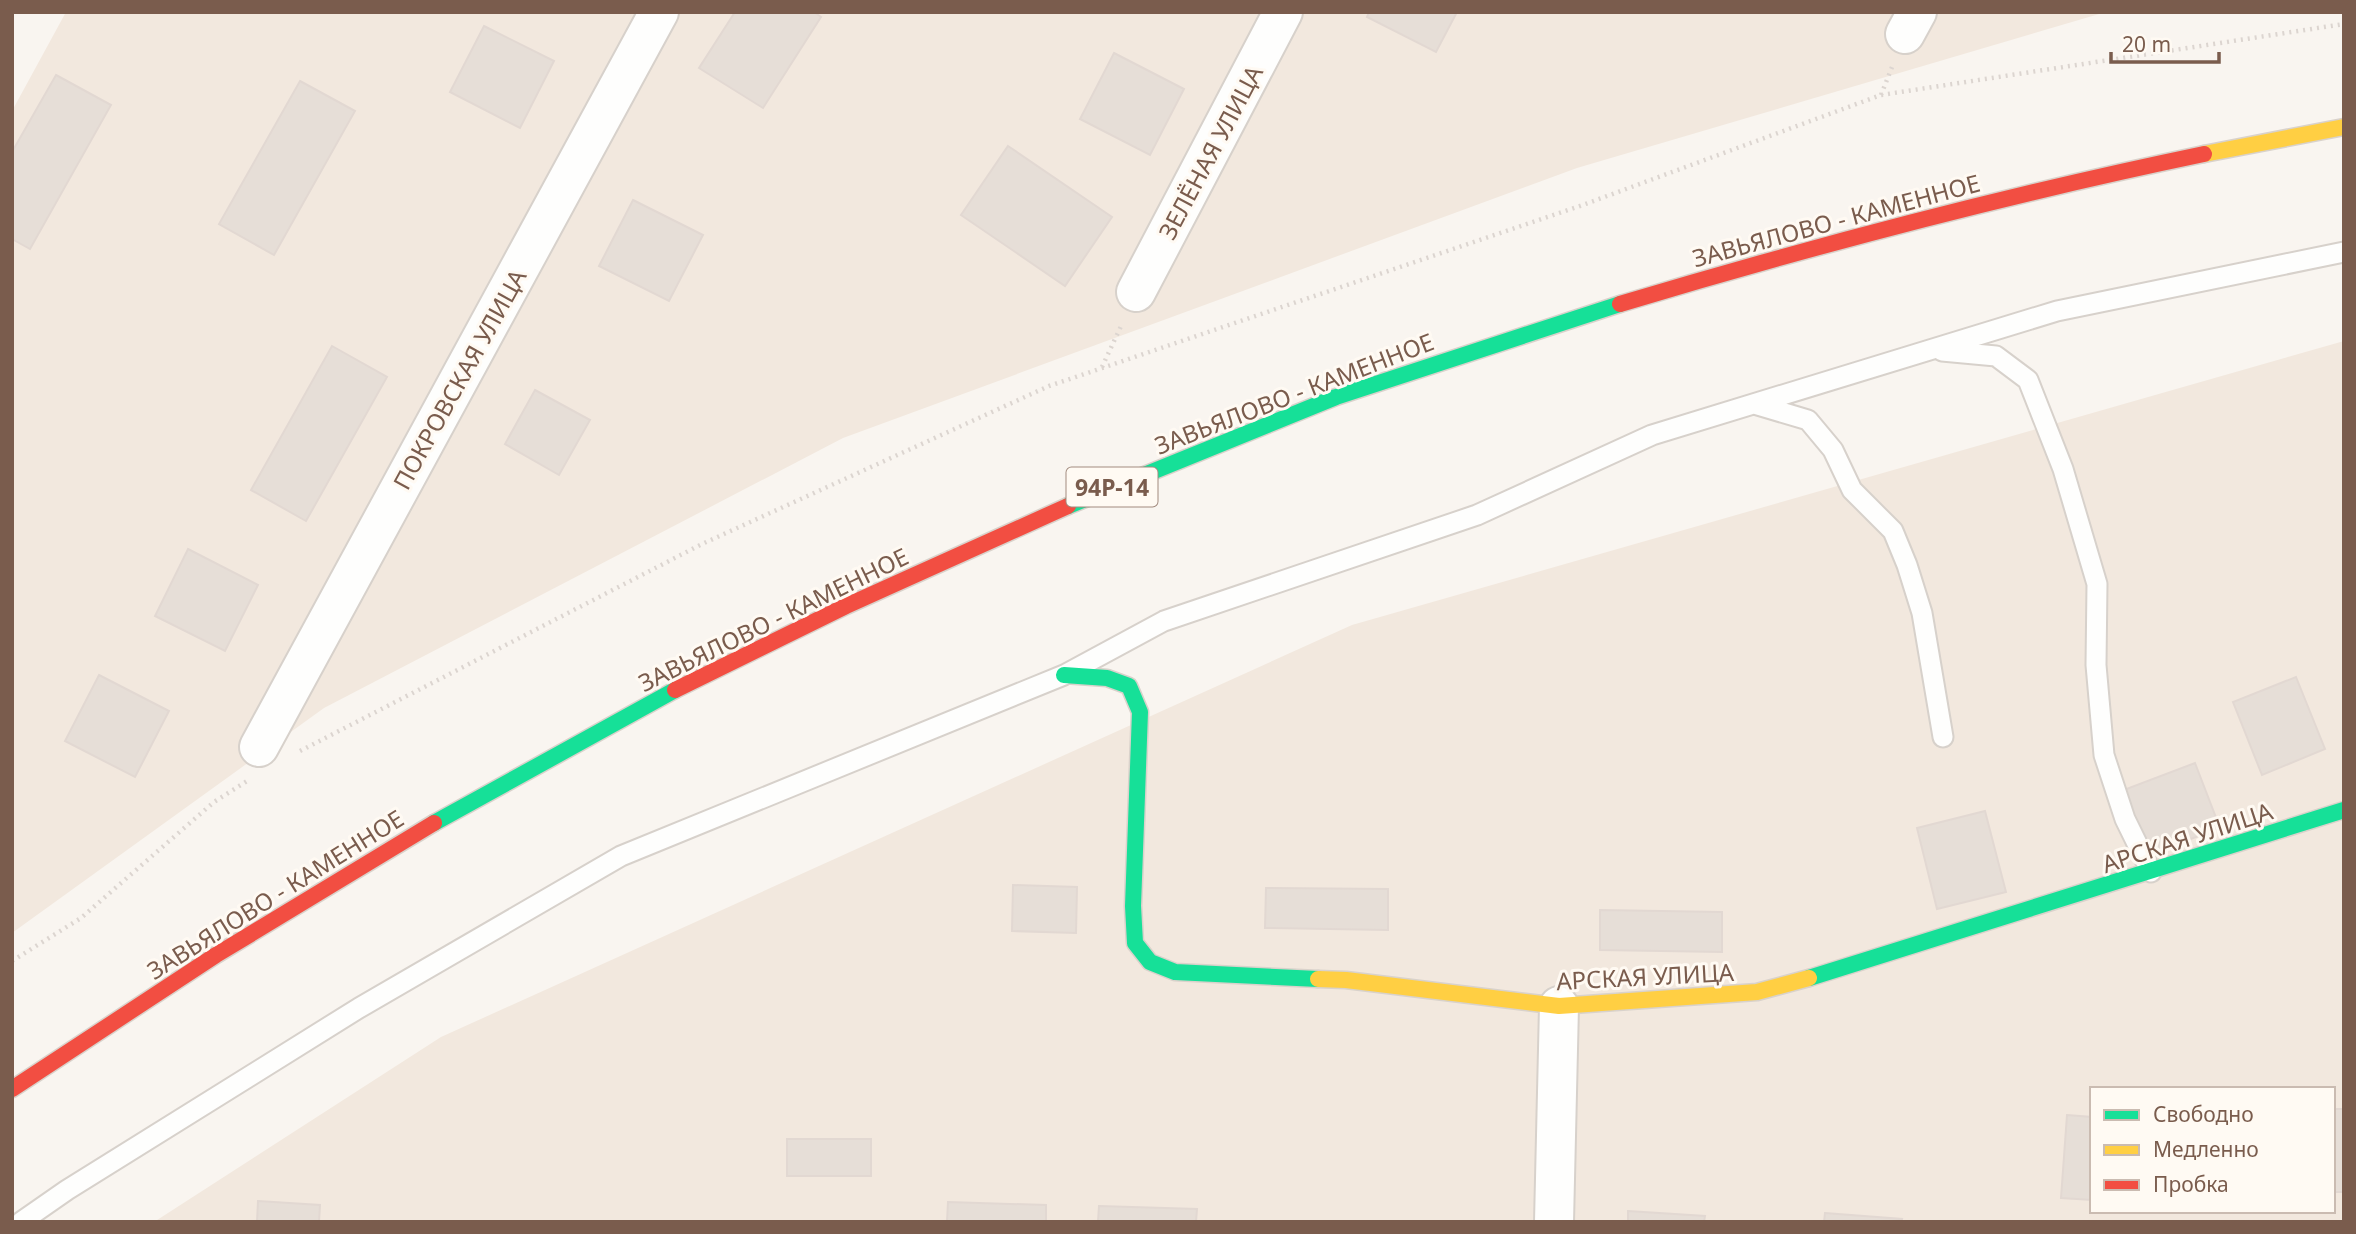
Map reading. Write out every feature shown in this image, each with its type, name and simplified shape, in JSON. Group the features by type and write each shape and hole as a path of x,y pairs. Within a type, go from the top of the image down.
{"main road":[{"name":"ЗАВЬЯЛОВО - КАМЕННОЕ","path":"12,1089 266,923 471,800 686,684 872,594 1091,495 1326,401 1545,327 1763,262 1992,201 2164,162 2344,127"},
{"name":"АРСКАЯ УЛИЦА","path":"1064,675 1107,678 1129,686 1140,712 1133,906 1135,943 1150,962 1175,972 1346,980 1559,1006 1756,992 1831,972 2344,810"}],"street":[{"name":"ПОКРОВСКАЯ УЛИЦА","path":"267,760 659,12"},
{"name":"ЗЕЛЁНАЯ УЛИЦА","path":"1136,292 1283,12"},
{"path":"1554,1222 1559,1006"}],"lane":[{"path":"21,1222 67,1190 359,1008 621,856 1064,675 1164,621 1477,515 1652,435 2057,311 2344,252"},
{"path":"1931,350 1996,356 2028,380 2063,469 2097,583 2096,664 2104,755 2125,819 2151,872"},
{"path":"1754,404 1808,420 1833,450 1852,490 1893,531 1908,565 1922,613 1943,737"}],"path":[{"path":"12,961 81,918 214,802 267,760 702,544 1049,386 1580,206 1881,94 2344,24"},
{"path":"1102,368 1136,292"}],"shaded area":[{"path":"66,12 2106,12 1577,168 843,438 324,708 12,933 12,111"},
{"path":"2344,341 2344,1222 154,1222 441,1037 1352,625"}],"building":[{"path":"735,12 814,12 821,17 763,108 699,68"},
{"path":"1369,12 1457,12 1436,52 1367,17"},
{"path":"484,26 554,61 520,128 450,92"},
{"path":"1114,53 1184,89 1150,155 1080,119"},
{"path":"56,75 111,105 30,249 12,239 12,152"},
{"path":"300,81 355,111 274,255 219,224"},
{"path":"1008,146 1112,217 1065,286 961,215"},
{"path":"633,200 703,235 669,301 599,266"},
{"path":"332,346 387,377 306,521 251,490"},
{"path":"535,390 590,420 559,475 505,444"},
{"path":"188,549 258,585 225,651 155,616"},
{"path":"99,675 169,711 135,777 65,741"},
{"path":"2296,677 2325,749 2262,775 2233,702"},
{"path":"2195,763 2220,828 2146,856 2121,791"},
{"path":"1985,811 2006,892 1937,909 1917,828"},
{"path":"1013,885 1077,887 1076,933 1012,931"},
{"path":"1266,888 1388,889 1388,930 1265,928"},
{"path":"1600,910 1722,912 1722,952 1600,950"},
{"path":"2335,1109 2344,1109 2344,1192 2335,1192"},
{"path":"2067,1115 2090,1117 2090,1200 2061,1198"},
{"path":"787,1139 871,1139 871,1176 787,1176"},
{"path":"258,1201 320,1205 319,1222 257,1222"},
{"path":"948,1202 1046,1205 1046,1222 947,1222"},
{"path":"1099,1206 1197,1209 1196,1222 1098,1222"},
{"path":"1628,1211 1705,1216 1704,1222 1628,1222"},
{"path":"1825,1213 1902,1219 1901,1222 1824,1222"}],"traffic: fast":[{"path":"1068,506 1336,397 1620,304"},
{"path":"1064,675 1107,678 1129,686 1140,712 1133,906 1135,943 1150,962 1175,972 1318,979"},
{"path":"434,823 675,690"},
{"path":"1809,978 2344,810"}],"traffic: slow":[{"path":"2204,154 2344,127"},
{"path":"1318,979 1346,980 1559,1006 1757,992 1809,978"}],"traffic: jam":[{"path":"1620,304 1910,223 2204,154"},
{"path":"675,690 846,606 1068,506"},
{"path":"12,1089 216,955 434,823"}]}
